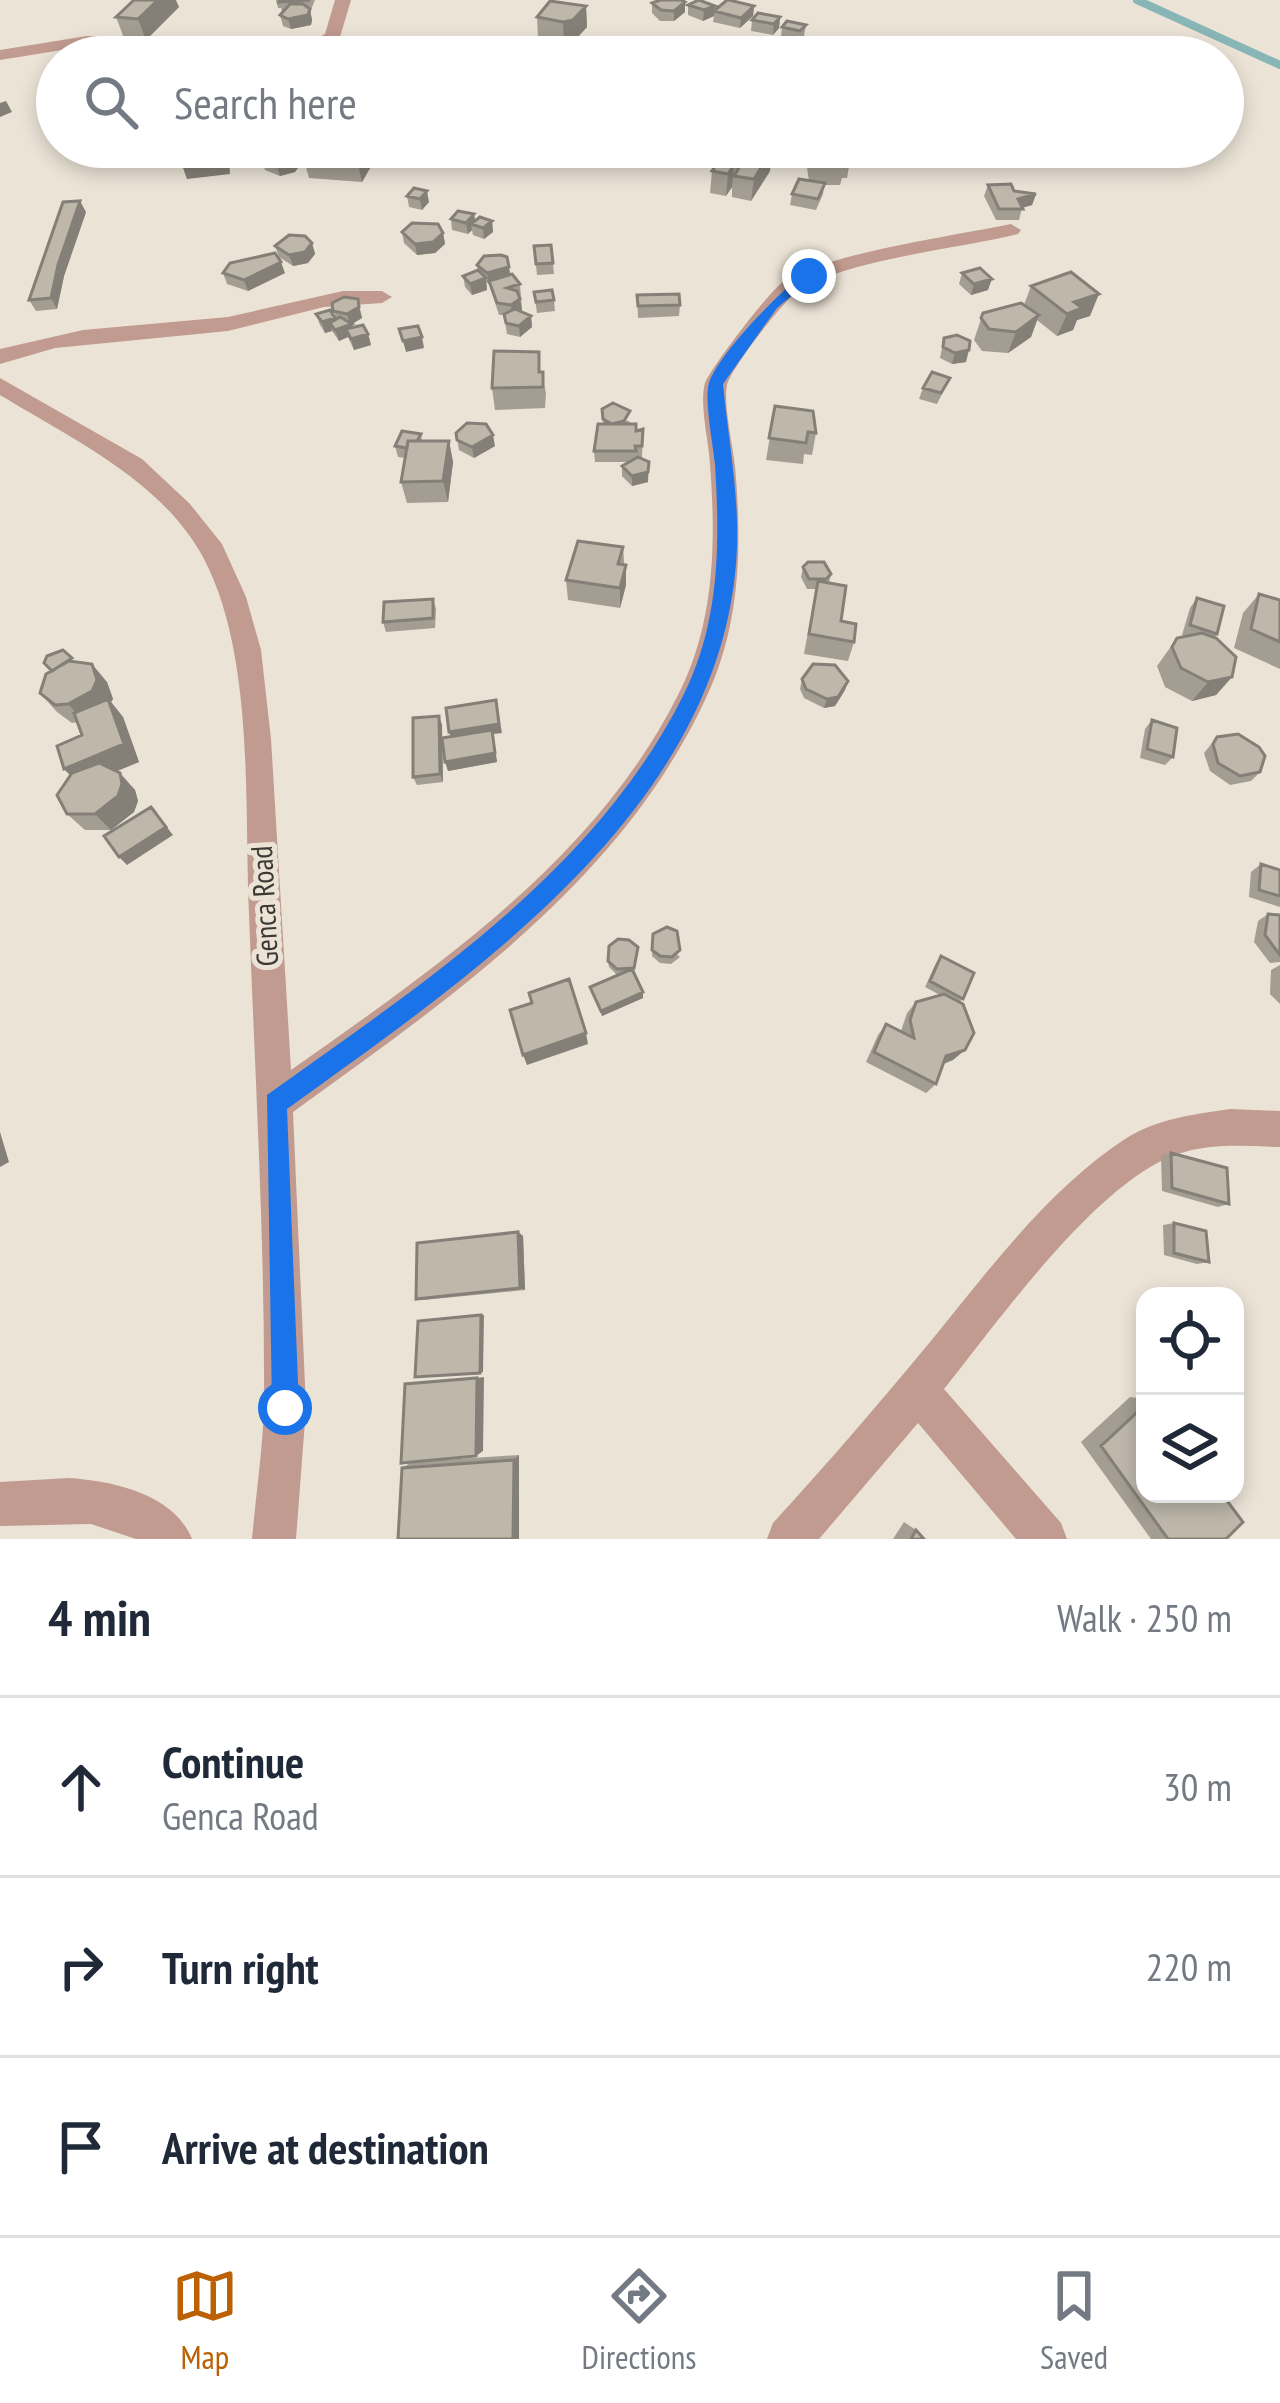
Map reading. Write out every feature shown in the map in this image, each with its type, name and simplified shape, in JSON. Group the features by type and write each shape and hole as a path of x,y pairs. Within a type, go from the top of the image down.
{"street":[{"path":"332,36 344,0"},
{"path":"0,55 36,49"},
{"path":"275,1103 471,959 551,889 643,783 694,694 719,614 729,546 716,383 772,305 789,287 831,269 1011,230"},
{"path":"0,357 55,343 232,323 330,297 382,297"},
{"name":"Genca Road","path":"0,385 133,465 181,509 213,550 233,597 247,650 275,1103 285,1408 274,1539"},
{"path":"789,1539 1015,1269 1093,1188 1141,1150 1182,1134 1230,1127 1280,1129"},
{"path":"917,1390 1045,1539"},
{"path":"0,1504 74,1498 137,1510 170,1539"}],"building":[{"path":"134,0 158,0 138,19 116,17"},
{"path":"699,0 715,6 704,10 688,5"},
{"path":"727,0 754,6 741,18 714,11"},
{"path":"550,1 586,6 573,20 537,17"},
{"path":"685,2 674,11 661,10 652,3"},
{"path":"290,4 303,4 310,9 308,15 288,19 280,15"},
{"path":"758,13 780,17 774,24 752,20"},
{"path":"787,21 806,25 800,31 782,27"},
{"path":"739,168 761,168 754,179 734,176"},
{"path":"799,179 825,183 818,199 792,194"},
{"path":"1011,184 1014,191 1036,194 1018,199 1023,209 999,209 988,185"},
{"path":"414,188 427,191 420,199 407,196"},
{"path":"80,201 51,298 29,300 63,202"},
{"path":"458,211 474,214 466,223 451,219"},
{"path":"480,217 492,221 483,228 471,224"},
{"path":"412,223 438,224 443,233 433,242 415,244 402,232"},
{"path":"289,235 305,236 312,243 305,252 289,255 275,246"},
{"path":"551,245 553,263 536,264 534,246"},
{"path":"275,253 281,262 244,280 223,273 230,263"},
{"path":"484,256 507,257 509,267 487,273 477,265"},
{"path":"980,268 992,279 974,284 962,273"},
{"path":"478,270 486,278 470,284 463,276"},
{"path":"1071,272 1099,294 1074,302 1082,308 1067,314 1031,286"},
{"path":"512,274 520,284 507,288 517,291 520,299 511,305 497,303 489,281"},
{"path":"552,290 554,300 536,302 534,292"},
{"path":"679,294 680,305 638,306 637,295"},
{"path":"344,297 358,299 359,307 347,314 333,311 332,303"},
{"path":"1021,303 1039,315 1016,332 989,329 981,318 983,313"},
{"path":"515,309 531,316 519,326 506,323 504,314"},
{"path":"330,310 335,318 322,322 316,314"},
{"path":"340,317 352,324 335,330 330,323"},
{"path":"363,325 368,334 351,339 346,329"},
{"path":"418,326 422,337 403,341 399,329"},
{"path":"957,335 970,341 969,350 955,353 943,347 944,338"},
{"path":"494,351 539,352 543,387 492,388"},
{"path":"932,372 950,378 941,393 923,388"},
{"path":"613,403 630,411 624,421 612,424 603,419 602,409"},
{"path":"775,406 813,411 816,433 808,432 806,443 769,438"},
{"path":"467,423 486,424 493,435 472,447 457,440 456,433"},
{"path":"598,424 636,424 636,431 643,429 642,446 635,446 636,451 594,451"},
{"path":"402,431 421,434 417,441 408,441 407,448 395,446"},
{"path":"408,441 449,441 443,481 401,482"},
{"path":"638,457 649,462 648,472 632,476 622,466"},
{"path":"578,541 623,547 618,564 626,565 620,588 566,580"},
{"path":"808,562 824,562 831,574 826,579 809,579 803,567"},
{"path":"818,581 846,586 841,621 856,624 854,642 809,634"},
{"path":"1259,594 1280,600 1280,642 1251,629"},
{"path":"1197,598 1224,606 1217,634 1190,625"},
{"path":"433,599 433,618 383,622 384,602"},
{"path":"1202,633 1216,638 1236,657 1232,677 1208,682 1181,668 1172,647 1177,638"},
{"path":"63,650 72,658 52,671 44,663 47,656"},
{"path":"69,661 92,664 97,680 92,691 68,704 55,705 40,693 46,674"},
{"path":"813,664 835,665 848,681 838,697 827,699 806,689 802,679"},
{"path":"108,699 124,744 64,769 57,746 82,735 74,713"},
{"path":"496,700 499,724 449,732 446,708"},
{"path":"439,716 440,774 413,777 413,718"},
{"path":"1152,720 1177,728 1173,757 1147,749"},
{"path":"492,730 495,753 445,762 442,738"},
{"path":"1238,734 1265,756 1260,772 1240,776 1218,763 1213,744 1217,737"},
{"path":"99,763 120,773 118,796 95,814 67,814 57,795 72,773"},
{"path":"151,807 166,827 119,857 104,836"},
{"path":"1261,864 1280,870 1280,896 1259,890"},
{"path":"1268,914 1280,915 1280,955 1265,935"},
{"path":"667,927 677,931 680,950 672,957 652,950 653,934"},
{"path":"618,939 638,947 634,968 617,969 608,961 609,946"},
{"path":"941,956 974,973 963,999 930,981"},
{"path":"632,969 643,992 601,1011 590,987"},
{"path":"569,979 586,1033 523,1055 510,1010 532,1003 529,993"},
{"path":"944,994 963,1004 974,1033 965,1050 946,1056 936,1084 874,1052 886,1024 914,1038 910,1020 916,1002"},
{"path":"1171,1153 1227,1168 1229,1204 1172,1188"},
{"path":"1174,1223 1206,1231 1209,1262 1174,1253"},
{"path":"518,1232 520,1288 416,1299 417,1243"},
{"path":"481,1315 480,1373 415,1377 418,1321"},
{"path":"477,1378 476,1456 401,1463 405,1384"},
{"path":"1136,1413 1136,1495 1101,1446"},
{"path":"514,1460 513,1539 398,1539 402,1468"},
{"path":"1142,1503 1229,1503 1243,1522 1226,1539 1168,1539"}],"waterway":[{"path":"1137,0 1216,36"},
{"path":"1244,49 1280,65"}],"route":[{"path":"285,1408 275,1103 455,974 551,889 643,783 694,694 719,614 729,546 716,383 772,305 789,287 809,276"}]}
